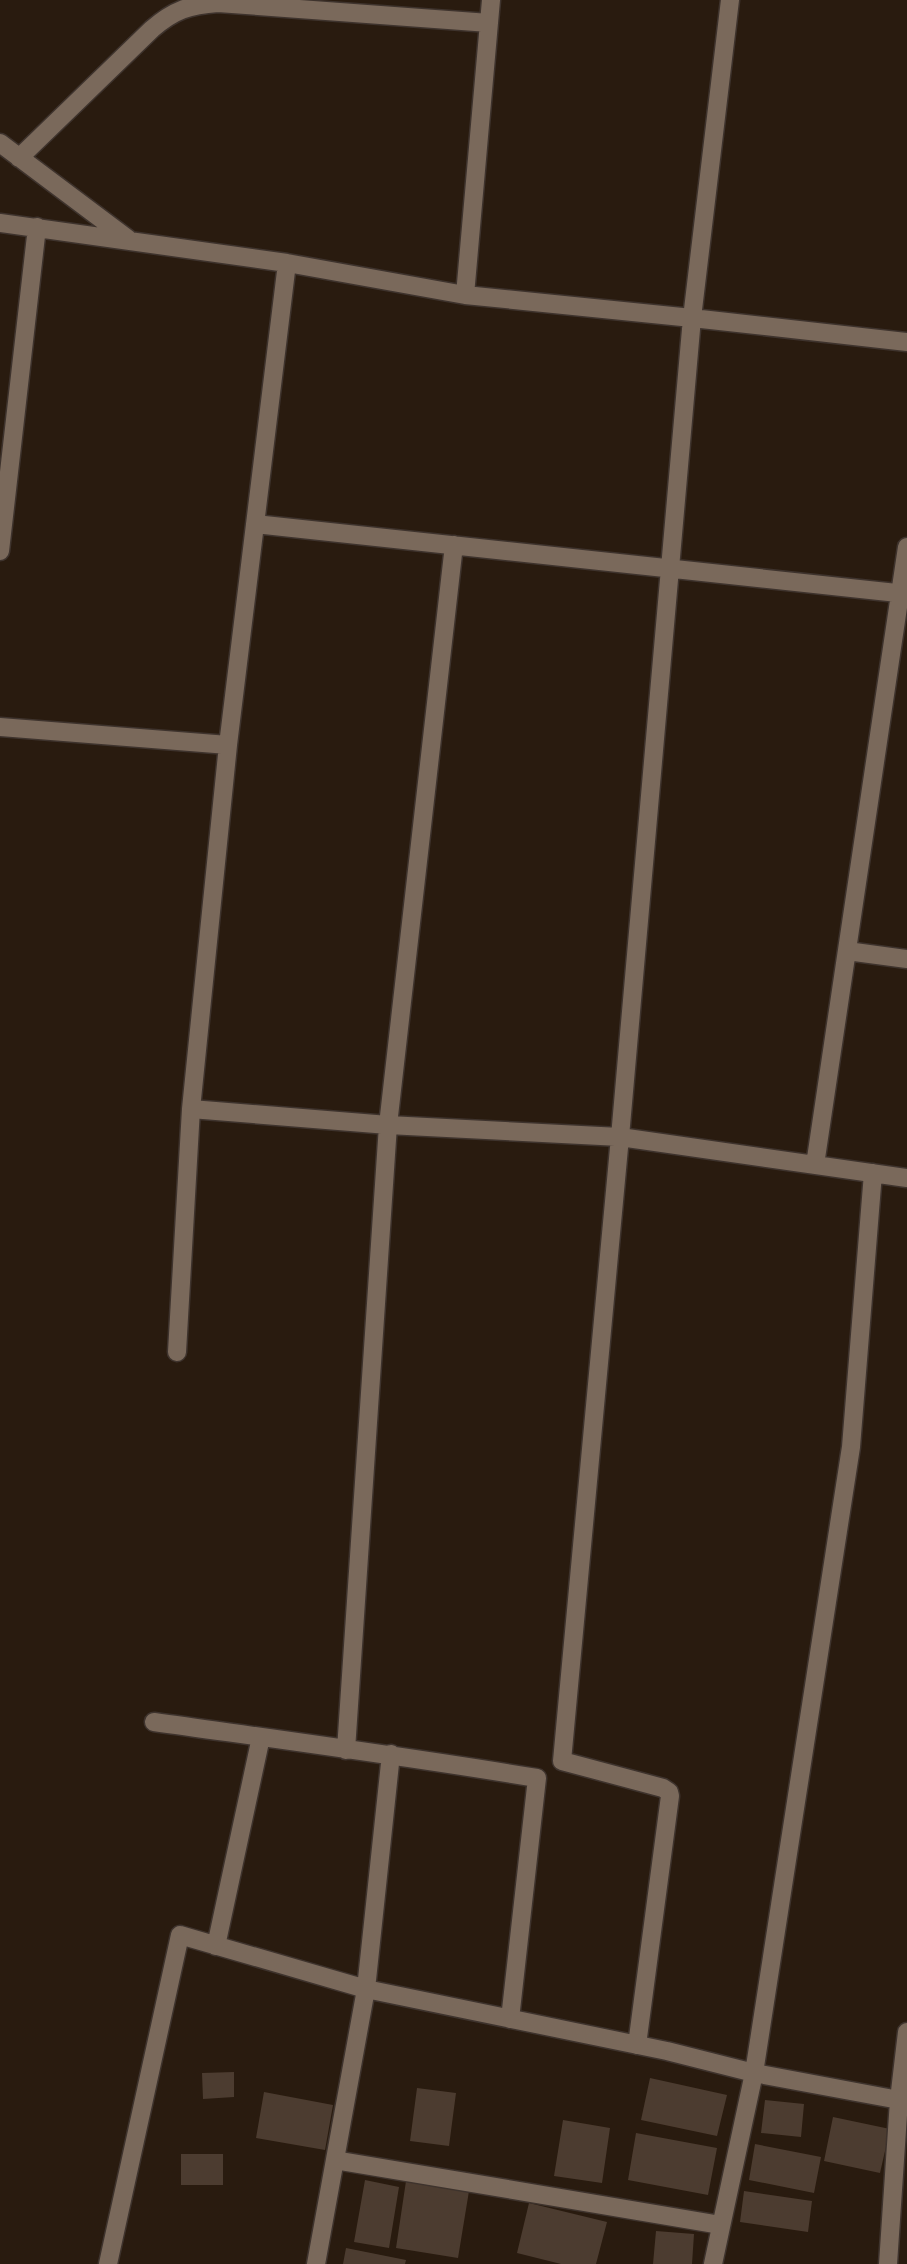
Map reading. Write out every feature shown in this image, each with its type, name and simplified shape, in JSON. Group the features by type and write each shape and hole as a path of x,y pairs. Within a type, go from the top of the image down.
{"street":[{"path":"465,295 491,0"},
{"path":"637,2045 670,1796 663,1788 562,1761 692,318 730,0"},
{"path":"19,158 166,17 180,9 205,2 489,23"},
{"path":"0,143 130,241"},
{"path":"0,223 287,263 465,295 907,342"},
{"path":"0,551 38,227"},
{"path":"177,1352 191,1109 228,745 287,263"},
{"path":"255,524 904,594"},
{"path":"346,1750 388,1125 454,545"},
{"path":"815,1165 904,594 907,547"},
{"path":"0,727 228,745"},
{"path":"847,951 907,959"},
{"path":"191,1109 388,1125 620,1137 907,1178"},
{"path":"713,2264 754,2073 851,1447 873,1173"},
{"path":"154,1722 346,1750 391,1754 537,1778 510,2019"},
{"path":"216,1946 261,1737"},
{"path":"316,2264 366,1989 391,1754"},
{"path":"108,2264 180,1935 366,1989 637,2045 754,2073 899,2100"},
{"path":"888,2264 899,2100 907,2032"},
{"path":"335,2160 721,2225"}],"building":[{"path":"234,2072 234,2097 203,2099 202,2073"},
{"path":"650,2078 727,2095 717,2136 641,2120"},
{"path":"417,2088 456,2093 449,2146 410,2141"},
{"path":"264,2092 333,2105 325,2150 256,2138"},
{"path":"765,2100 804,2104 801,2137 761,2133"},
{"path":"833,2117 890,2129 880,2173 824,2161"},
{"path":"563,2120 610,2128 602,2183 554,2176"},
{"path":"636,2133 717,2148 708,2195 628,2180"},
{"path":"755,2144 821,2157 814,2193 749,2180"},
{"path":"181,2154 223,2154 223,2185 181,2185"},
{"path":"365,2180 399,2187 389,2248 354,2242"},
{"path":"406,2181 469,2191 458,2258 396,2248"},
{"path":"744,2191 812,2201 808,2232 740,2222"},
{"path":"529,2203 607,2222 596,2264 561,2264 517,2253"},
{"path":"656,2231 694,2234 692,2264 653,2264"},
{"path":"346,2248 406,2260 405,2264 343,2264"}]}
